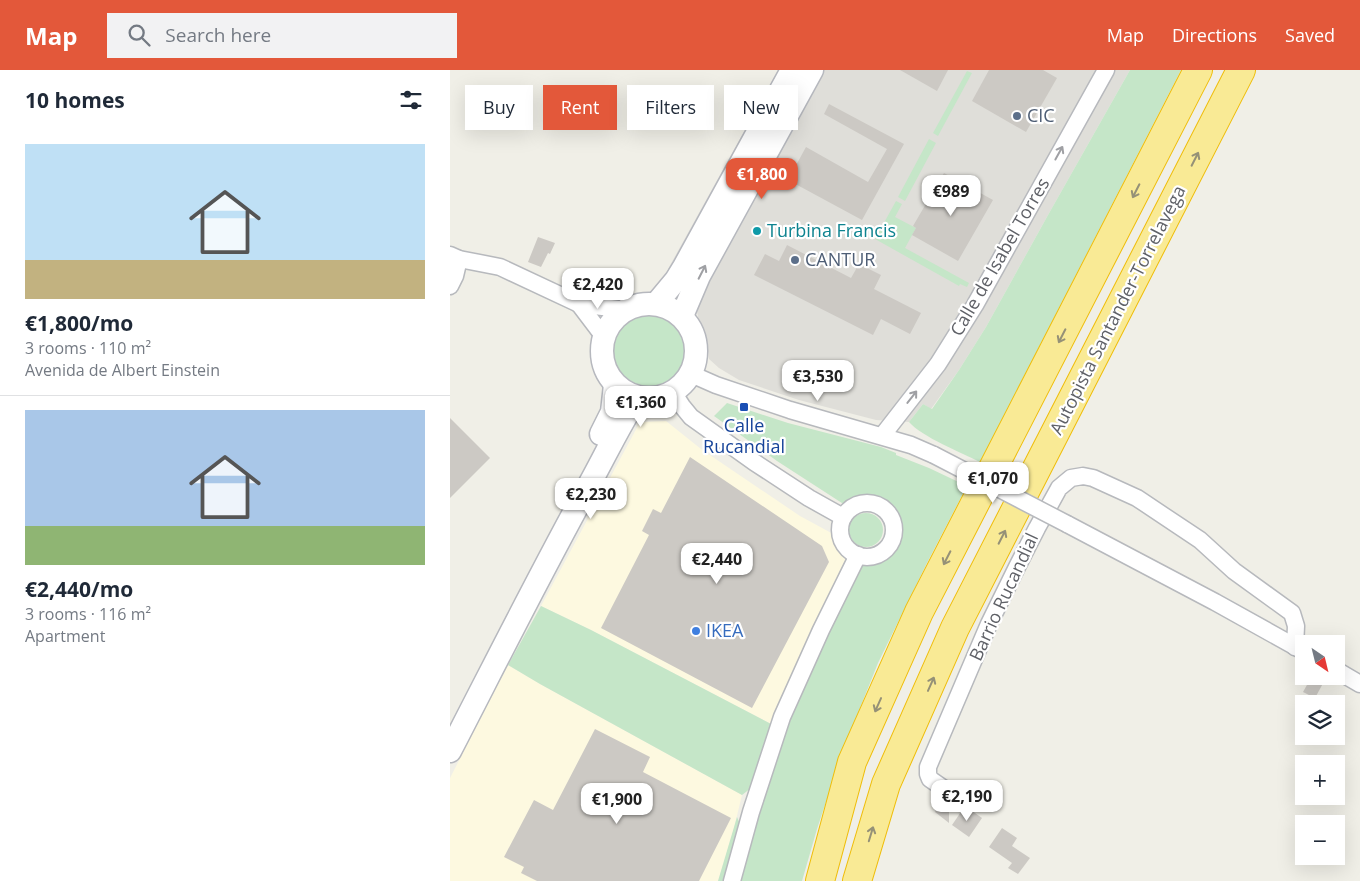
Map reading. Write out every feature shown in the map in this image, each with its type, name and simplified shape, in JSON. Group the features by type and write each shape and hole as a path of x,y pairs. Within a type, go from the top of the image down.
{"highway":[{"path":"820,881 852,762 919,612 1198,70"},
{"name":"Autopista Santander-Torrelavega","path":"857,881 886,784 955,628 1241,70"}],"main road":[{"path":"656,304 684,267 792,70"},
{"path":"682,316 699,276 812,70"},
{"path":"656,304 673,310 682,316 693,334 696,344 695,361 691,374 673,392 657,398 637,398 615,385 606,371 602,360 604,337 610,324 626,310 641,305 656,304"},
{"path":"450,722 612,412 615,385"},
{"path":"450,751 560,538 637,398"}],"street":[{"name":"Calle de Isabel Torres","path":"882,436 938,364 975,305 1106,70"},
{"path":"450,286 455,276 455,257 500,267 580,304 626,310"},
{"path":"580,304 604,337"},
{"path":"691,374 716,385 790,410 882,436"},
{"path":"673,392 691,417 809,498 844,517"},
{"name":"Barrio Rucandial","path":"882,436 934,455 1215,602 1295,647"},
{"name":"Barrio Rucandial","path":"953,795 930,779 928,766 989,624 1021,559 1060,488 1071,478 1083,476 1093,478 1137,498 1200,540 1234,572 1292,613 1298,635"},
{"path":"860,504 881,506 893,523 893,538 890,544 885,550 872,556 865,557 850,551 844,544 841,535 840,526 844,517 848,511 860,504"},
{"path":"732,881 751,812 782,717 821,630 858,555"},
{"path":"1345,675 1360,684"}],"shaded area":[{"path":"778,70 1130,70 986,327 959,370 931,409 923,404 909,422 876,420 799,400 739,380 719,368 709,359 707,342 700,326 697,312 701,298 706,291 668,269 745,130 798,130 798,85 770,85"},
{"path":"666,421 701,449 800,516 835,535 846,554 846,558 805,647 773,725 541,606 640,422"},
{"path":"508,665 742,795 718,881 450,881 450,778"}],"green space":[{"path":"1130,70 1181,70 980,462 932,439 909,422 923,404 932,409 986,327"},
{"path":"967,71 972,73 938,136 933,133"},
{"path":"929,139 936,143 905,201 898,197"},
{"path":"896,201 902,204 895,217 916,228 905,248 969,283 967,287 960,284 959,286 875,239"},
{"path":"648,315 663,318 675,326 683,338 686,353 683,368 675,380 663,388 648,391 633,388 621,380 613,368 610,353 613,338 621,326 633,318"},
{"path":"727,403 788,423 881,447 967,486 878,663 844,748 802,881 739,881 783,736 801,692 860,562 880,558 889,551 898,539 899,524 893,511 882,501 864,498 845,505 777,461 714,416"},
{"path":"866,513 873,514 878,518 882,523 882,537 878,542 873,546 866,547 859,546 854,542 850,537 849,530 850,523 854,518 859,514"},
{"path":"541,606 773,725 751,788 742,795 508,665"},
{"path":"737,817 740,824 725,881 718,881"}],"building":[{"path":"900,70 948,70 937,91"},
{"name":"CIC","path":"989,70 1043,70 1057,78 1026,132 972,101"},
{"path":"829,104 904,144 862,220 788,180 806,147 868,182 887,149 824,114"},
{"path":"944,173 993,200 958,261 912,235 916,228 913,226"},
{"path":"538,237 555,243 541,267 528,262"},
{"path":"787,245 851,278 859,264 881,275 874,289 921,313 910,334 881,319 873,335 754,275 765,254 779,261"},
{"path":"450,418 490,458 450,498"},
{"path":"690,457 822,546 829,562 752,708 601,628 649,535 642,531 653,509 661,513"},
{"path":"1307,685 1322,685 1317,695 1309,695 1303,692"},
{"path":"595,729 650,757 643,772 731,818 699,881 537,881 521,873 524,867 504,857 534,800 553,810"},
{"path":"942,799 949,804 949,823 935,812"},
{"path":"965,806 982,818 969,837 952,825"},
{"path":"1002,828 1017,838 1012,846 1030,858 1018,874 1008,868 1012,863 989,847"}],"place":[{"name":"CIC","path":"1017,116"},
{"name":"Turbina Francis","path":"757,231"},
{"name":"CANTUR","path":"795,260"},
{"name":"Calle Rucandial","path":"744,407"},
{"name":"IKEA","path":"696,631"}]}
